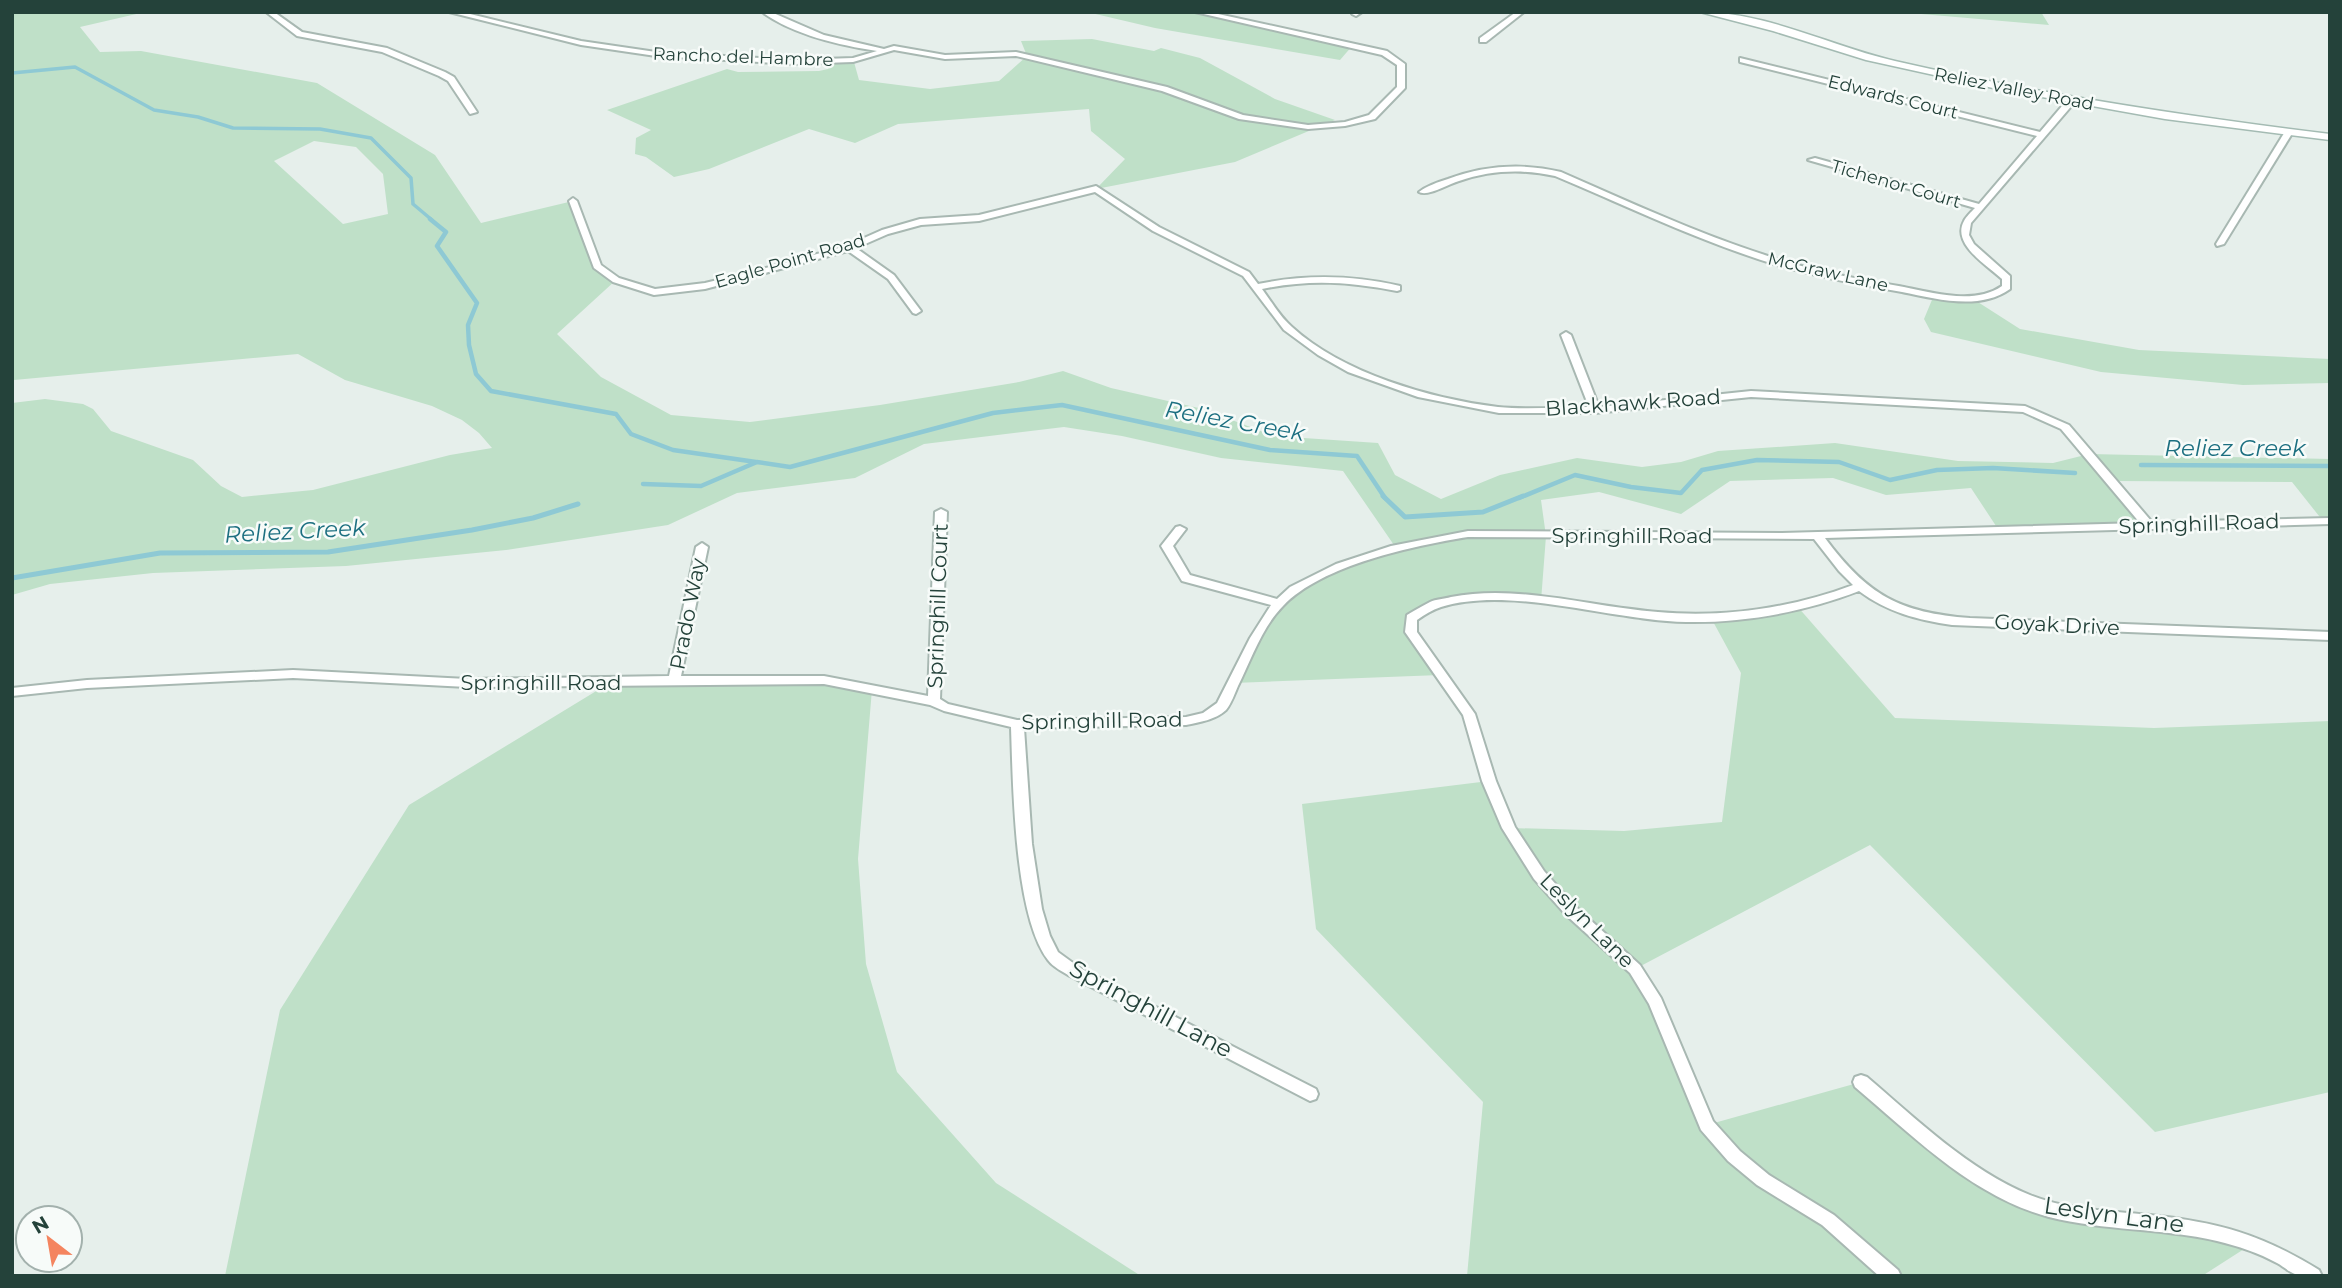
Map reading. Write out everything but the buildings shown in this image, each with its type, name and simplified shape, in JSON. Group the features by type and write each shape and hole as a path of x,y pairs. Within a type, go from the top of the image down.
{"main road":[{"name":"Reliez Valley Road","path":"1705,12 1752,21 1889,63 2071,101 2173,118 2330,137"}],"street":[{"path":"269,12 300,34 384,50 442,74 451,79 473,112"},
{"name":"Rancho del Hambre","path":"453,12 581,43 656,54 794,62 853,60 885,49 945,57 998,54 1041,58 1164,89 1271,124 1308,127 1345,124 1372,117 1401,88 1401,64 1395,58 1370,49 1198,12"},
{"path":"765,12 790,26 830,40 885,49"},
{"path":"1483,40 1521,12"},
{"name":"Edwards Court","path":"1743,60 2043,135"},
{"name":"McGraw Lane","path":"1423,192 1446,181 1493,169 1537,168 1558,173 1709,238 1782,263 1853,281 1934,295 1981,298 1999,295 2007,287 2007,278 1970,245 1965,235 1967,223 2071,101"},
{"path":"2220,244 2289,132"},
{"name":"Tichenor Court","path":"1812,160 1980,207"},
{"name":"Eagle Point Road","path":"573,201 597,266 616,280 654,292 705,285 849,248 886,232 920,222 979,218 1096,189"},
{"name":"Blackhawk Road","path":"1096,189 1156,229 1246,274 1287,328 1321,353 1352,370 1418,394 1499,410 1595,410 1751,394 2025,409 2065,427 2147,524"},
{"path":"849,248 891,276 916,311"},
{"path":"1258,287 1302,277 1346,278 1397,289"},
{"path":"1566,335 1595,410"},
{"name":"Springhill Court","path":"934,701 941,512"},
{"name":"Springhill Road","path":"12,692 87,684 293,674 467,683 824,680 934,701 944,707 1017,724 1186,721 1207,716 1222,706 1278,603 1298,587 1384,552 1457,535 1817,536 2011,532 2147,524 2330,521"},
{"path":"1180,530 1167,546 1186,578 1278,603"},
{"name":"Goyak Drive","path":"1817,536 1842,570 1859,587 1896,608 1942,622 2006,622 2330,636"},
{"name":"Prado Way","path":"674,682 702,547"},
{"name":"Leslyn Lane","path":"1859,587 1834,598 1797,606 1686,618 1622,614 1510,597 1443,601 1422,608 1411,618 1411,632 1469,714 1489,781 1504,816 1539,875 1571,911 1635,969 1656,1002 1707,1125 1734,1156 1763,1180 1828,1220 1892,1276"},
{"name":"Springhill Lane","path":"1017,724 1021,816 1038,915 1054,957 1075,972 1310,1094"},
{"name":"Leslyn Lane","path":"1861,1082 1949,1156 2015,1196 2047,1209 2208,1229 2255,1242 2294,1262 2313,1276"}],"green space":[{"path":"12,12 145,12 80,27 100,52 141,51 317,83 435,155 481,223 573,201 591,255 616,280 557,334 601,377 671,415 750,422 880,405 1019,382 1063,371 1111,388 1203,409 1274,436 1378,443 1395,475 1441,499 1500,475 1577,458 1642,467 1681,462 1718,451 1835,443 1958,461 2053,463 2089,454 2330,459 2330,521 2323,521 2292,482 2113,481 2147,524 2000,532 1971,488 1886,495 1833,478 1730,481 1681,514 1599,492 1541,500 1546,536 1541,601 1476,598 1422,608 1411,632 1440,675 1234,683 1278,603 1298,587 1396,548 1343,471 1221,458 1122,436 1064,427 924,444 855,478 737,493 668,525 506,550 346,566 153,573 50,584 12,595 12,403 45,399 83,404 93,409 111,431 193,460 221,486 242,497 313,490 450,455 492,448 462,420 432,406 345,380 298,354 14,380 12,383","holes":["314,141 356,147 383,174 388,214 343,224 274,161"]},
{"path":"1087,12 1198,12 1353,45 1340,60 1155,28"},
{"path":"1898,12 2041,12 2049,25"},
{"path":"1092,39 1154,51 1161,48 1200,58 1275,99 1335,120 1235,162 1096,189 1125,159 1091,131 1089,109 898,124 855,143 809,129 709,169 674,177 646,157 635,154 636,138 651,130 607,110 727,69 738,72 819,71 828,69 829,64 854,62 859,80 930,89 999,81 1027,56 1021,41"},
{"path":"1934,295 1970,297 2020,329 2139,350 2330,359 2330,383 2243,385 2101,372 1931,332 1924,319"},
{"path":"1797,606 1895,718 2154,728 2330,721 2330,1092 2155,1132 1870,845 1635,969 1707,1125 1861,1082 2015,1196 2255,1242 2202,1276 1467,1276 1483,1102 1316,929 1302,804 1489,781 1510,828 1624,831 1722,822 1741,673 1710,616"},
{"path":"616,679 788,679 872,689 858,859 866,964 897,1072 996,1183 1141,1276 225,1276 280,1010 409,805"}],"waterway":[{"path":"12,73 75,67 154,110 198,117 233,128 320,129 371,138 411,178 413,204 432,220"},
{"path":"430,219 446,232 437,246 477,303 468,325 469,345 476,374 491,391 616,414 631,434 673,450 756,462"},
{"name":"Reliez Creek","path":"643,484 701,486 757,462 790,467 993,413 1062,405 1270,450 1357,456 1385,498"},
{"name":"Reliez Creek","path":"1519,498 1575,475 1631,487 1681,493 1702,470 1757,460 1839,462 1890,480 1937,470 1993,468 2075,473"},
{"name":"Reliez Creek","path":"2141,465 2330,466"},
{"name":"Reliez Creek","path":"1385,498 1405,517 1483,512 1523,496"},
{"name":"Reliez Creek","path":"12,578 160,553 328,552 472,530 533,518 578,504"}]}
